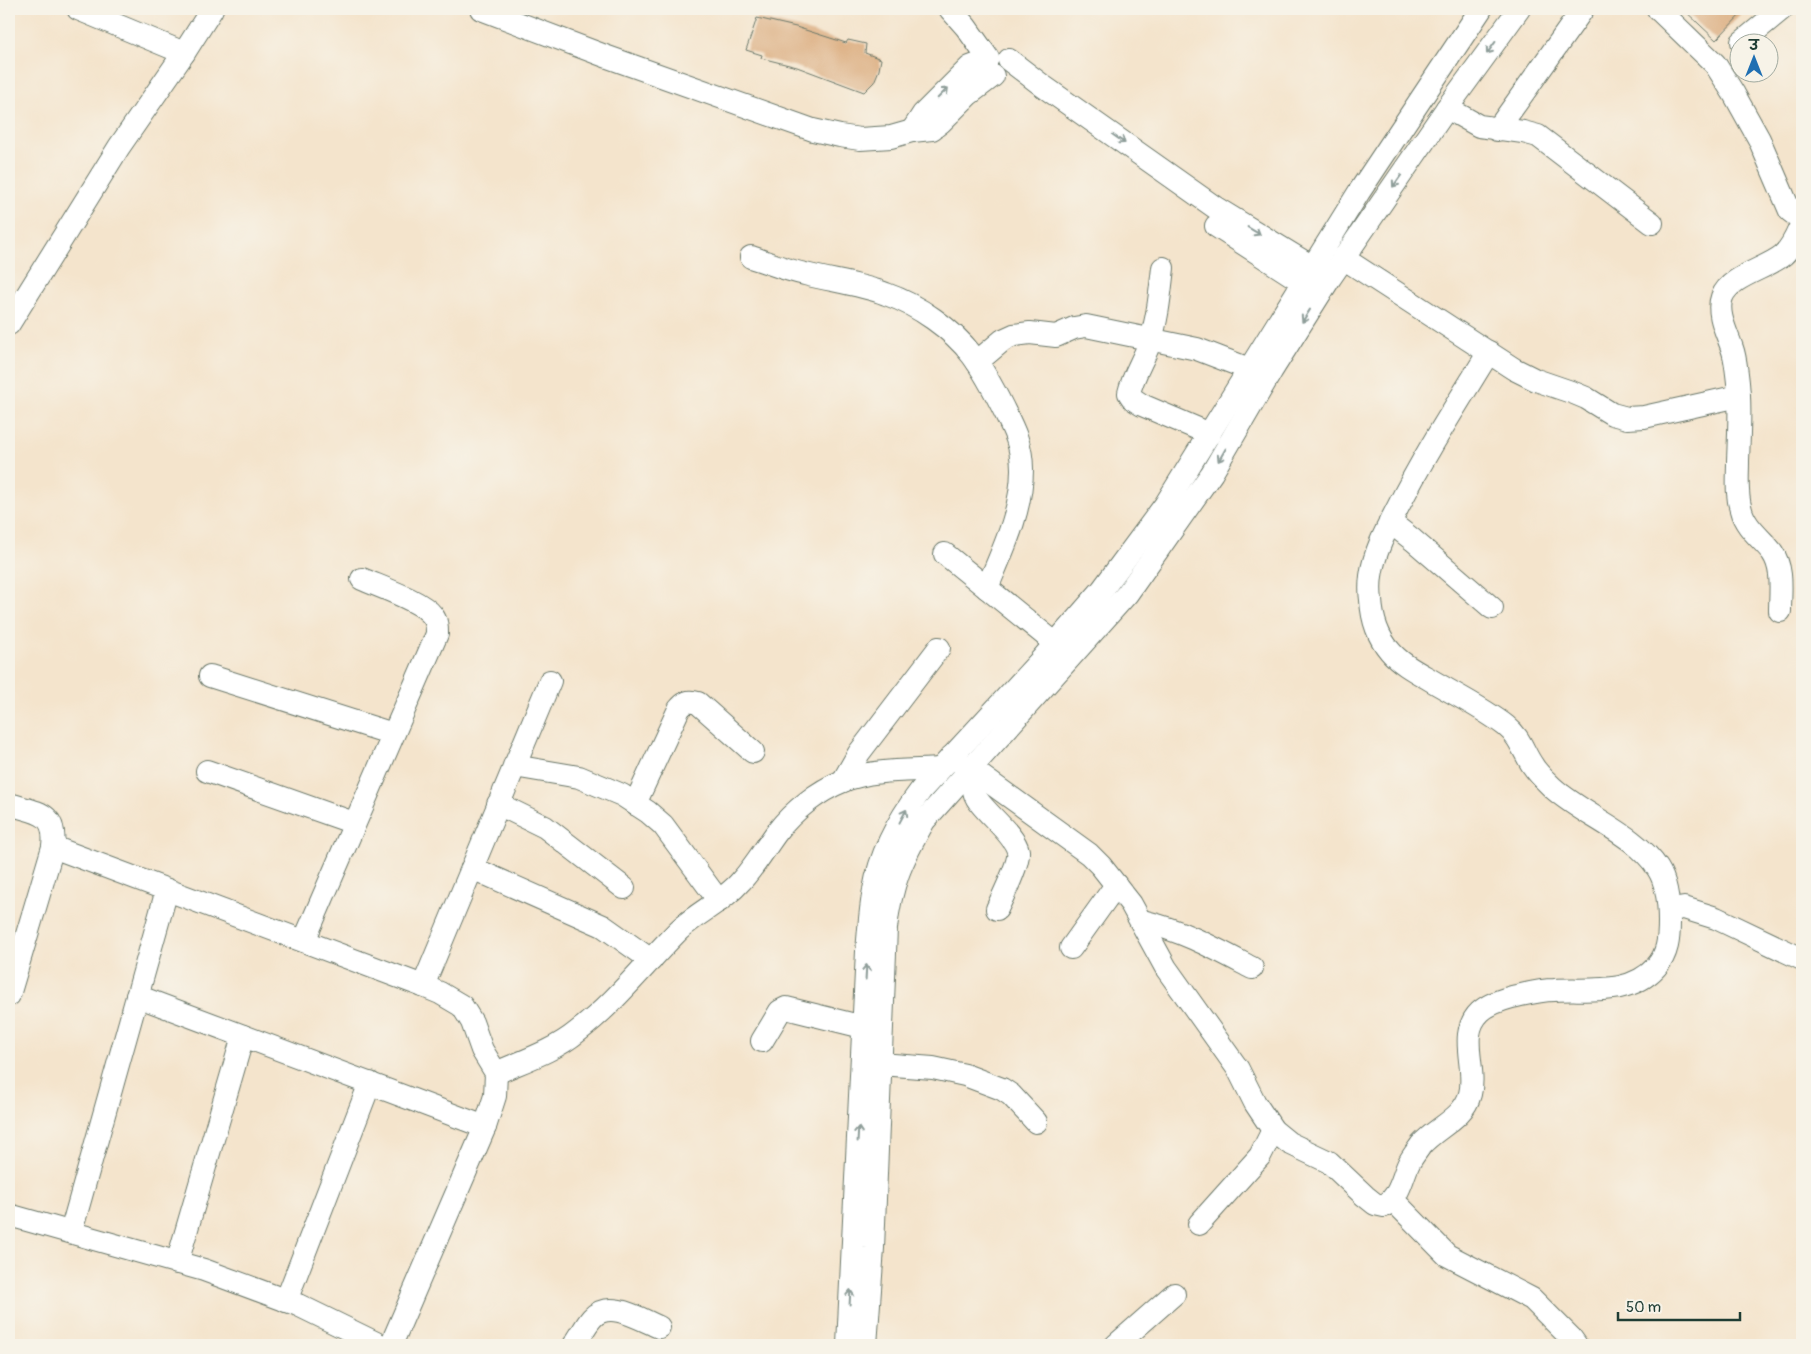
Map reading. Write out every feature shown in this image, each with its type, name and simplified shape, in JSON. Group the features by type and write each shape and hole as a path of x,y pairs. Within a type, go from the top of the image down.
{"street":[{"path":"78,9 184,53"},
{"path":"9,324 119,147 212,9"},
{"path":"481,9 605,56 813,130 860,139 891,137 932,128 941,122 997,65"},
{"path":"950,9 997,65 1154,183 1225,231 1316,280"},
{"path":"964,9 983,27 997,65"},
{"path":"866,1345 873,1248 886,928 893,886 899,868 924,821 976,772 1126,594 1212,473 1272,370 1359,192 1481,9"},
{"path":"848,1345 870,914 874,888 882,860 905,811 921,790 1056,644 1102,590 1165,505 1249,369 1316,280 1344,258 1447,108 1519,9"},
{"path":"1497,130 1583,9"},
{"path":"1658,9 1716,64 1759,138 1790,211 1802,222 1791,246 1782,256 1738,280 1726,289 1720,306 1722,321 1733,350 1740,410 1738,497 1741,513 1751,528 1773,553 1778,564 1780,611"},
{"path":"1754,32 1782,9"},
{"path":"1716,64 1728,54"},
{"path":"1447,108 1479,126 1538,136 1652,223"},
{"path":"751,257 788,270 887,294 910,304 956,338 977,362 1016,434 1021,449 1022,470 1016,512 1010,533 986,588"},
{"path":"1344,258 1489,352 1536,380 1580,396 1612,414 1627,418 1644,417 1738,396"},
{"path":"1163,268 1157,317 1150,340 1130,385 1129,393 1133,400 1142,405 1210,434"},
{"path":"977,362 1003,340 1014,335 1030,333 1056,336 1074,328 1086,326 1197,349 1249,369"},
{"path":"496,1073 557,1045 577,1033 608,1005 681,929 741,882 778,831 795,812 825,790 843,781 870,774 946,763 976,772 1089,854 1116,885 1142,920 1166,968 1238,1070 1273,1130 1289,1143 1329,1162 1364,1196 1375,1204 1384,1206 1393,1200 1399,1190 1408,1164 1419,1148 1430,1136 1458,1115 1466,1105 1471,1091 1469,1032 1474,1018 1482,1010 1501,1000 1535,992 1599,990 1628,986 1642,979 1656,967 1665,955 1669,938 1669,915 1665,885 1659,869 1647,856 1629,839 1554,789 1532,766 1522,744 1508,728 1407,666 1390,652 1375,624 1371,603 1371,576 1379,547 1390,522 1429,450 1489,352"},
{"path":"1390,522 1414,540 1492,608"},
{"path":"945,554 1056,644"},
{"path":"304,941 437,634 437,623 432,614 423,606 362,579"},
{"path":"843,781 859,753 939,648"},
{"path":"210,676 393,734"},
{"path":"423,986 550,681"},
{"path":"635,804 678,709 684,702 698,703 753,752"},
{"path":"514,766 579,777 614,791 648,812 663,825 719,901"},
{"path":"207,771 354,824"},
{"path":"976,772 975,796 1004,827 1016,844 1018,851 1017,862 997,909"},
{"path":"9,804 41,814 52,822 54,834 53,847 9,995"},
{"path":"498,804 545,827 624,888"},
{"path":"53,847 423,986 440,993 462,1006 472,1022 482,1050 496,1073 495,1096 485,1127 391,1345"},
{"path":"472,868 603,926 651,960"},
{"path":"1071,948 1116,885"},
{"path":"71,1232 167,890"},
{"path":"1669,915 1670,910 1684,908 1716,918 1802,959"},
{"path":"1142,920 1193,937 1252,968"},
{"path":"137,996 485,1127"},
{"path":"762,1041 780,1011 786,1008 863,1027"},
{"path":"177,1263 243,1036"},
{"path":"880,1064 933,1068 965,1075 1002,1089 1011,1095 1036,1122"},
{"path":"286,1301 370,1083"},
{"path":"1199,1224 1260,1156 1273,1130"},
{"path":"1393,1200 1447,1255 1532,1299 1576,1345"},
{"path":"9,1215 204,1270 286,1301 380,1345"},
{"path":"1116,1345 1174,1294"},
{"path":"574,1345 592,1318 601,1311 613,1310 659,1327"}],"building":[{"path":"1683,9 1746,9 1716,40"},
{"path":"757,18 796,27 846,43 848,40 866,44 865,53 881,59 874,82 864,92 797,67 761,58 762,55 746,50"}]}
